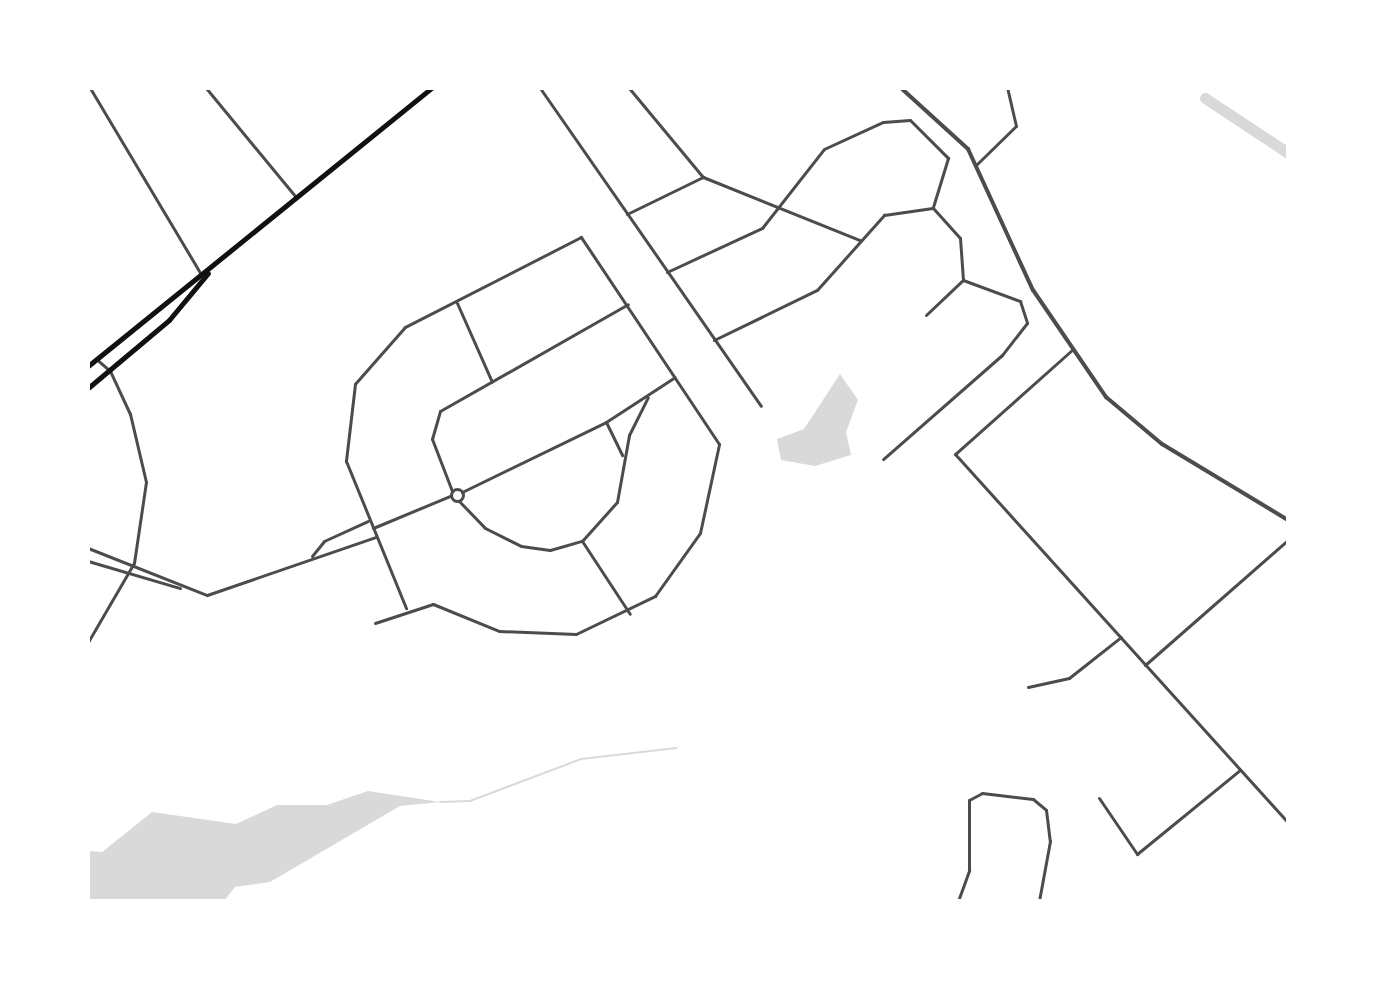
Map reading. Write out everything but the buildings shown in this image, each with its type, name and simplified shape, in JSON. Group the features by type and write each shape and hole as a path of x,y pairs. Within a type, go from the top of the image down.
{"main road":[{"path":"88,366 202,277 431,88"},
{"path":"88,388 169,320 202,277"}],"street":[{"path":"90,88 202,277"},
{"path":"206,88 298,199"},
{"path":"540,88 761,406"},
{"path":"629,88 703,177 860,240"},
{"path":"901,88 953,129 977,164 1033,290 1073,349 1129,421 1288,520"},
{"path":"977,164 1016,126 1007,88"},
{"path":"667,272 762,228 824,149 897,120 910,120 948,158 933,208"},
{"path":"627,214 703,177"},
{"path":"714,340 817,290 884,215 933,208"},
{"path":"933,208 960,238 963,280"},
{"path":"375,623 406,608 433,604 499,631 545,637 630,614 682,566 706,514 719,453 675,377 581,237 387,340 355,384 346,461 406,608"},
{"path":"926,315 963,280"},
{"path":"883,459 1002,355 1027,323 1020,301 963,280"},
{"path":"457,303 492,382"},
{"path":"628,304 492,382 448,402 433,425 435,453 451,493 485,528 521,546 550,550 582,541 617,502 623,458 648,397"},
{"path":"1073,349 955,454 1288,823"},
{"path":"88,642 130,575 146,482 130,414 110,371 96,359"},
{"path":"373,528 451,493 462,492 606,422 675,377"},
{"path":"606,422 623,458"},
{"path":"459,501 462,492"},
{"path":"312,556 324,541 368,521"},
{"path":"88,561 180,588 218,593 312,556 375,537"},
{"path":"1145,665 1288,540"},
{"path":"582,541 630,614"},
{"path":"88,548 134,563 180,588"},
{"path":"1028,687 1069,678 1121,637"},
{"path":"1099,798 1137,854 1240,770"},
{"path":"958,901 969,870 969,800 982,793 1033,799 1046,810 1050,841 1039,901"}],"shaded area":[{"path":"840,374 858,400 846,432 851,455 815,466 781,460 777,439 804,429"},
{"path":"368,791 440,802 400,806 270,882 235,887 224,901 88,901 88,851 102,852 152,812 236,824 277,805 327,805"}],"waterway":[{"path":"1205,98 1288,153"},
{"path":"440,802 470,801 581,759 676,748"}]}
